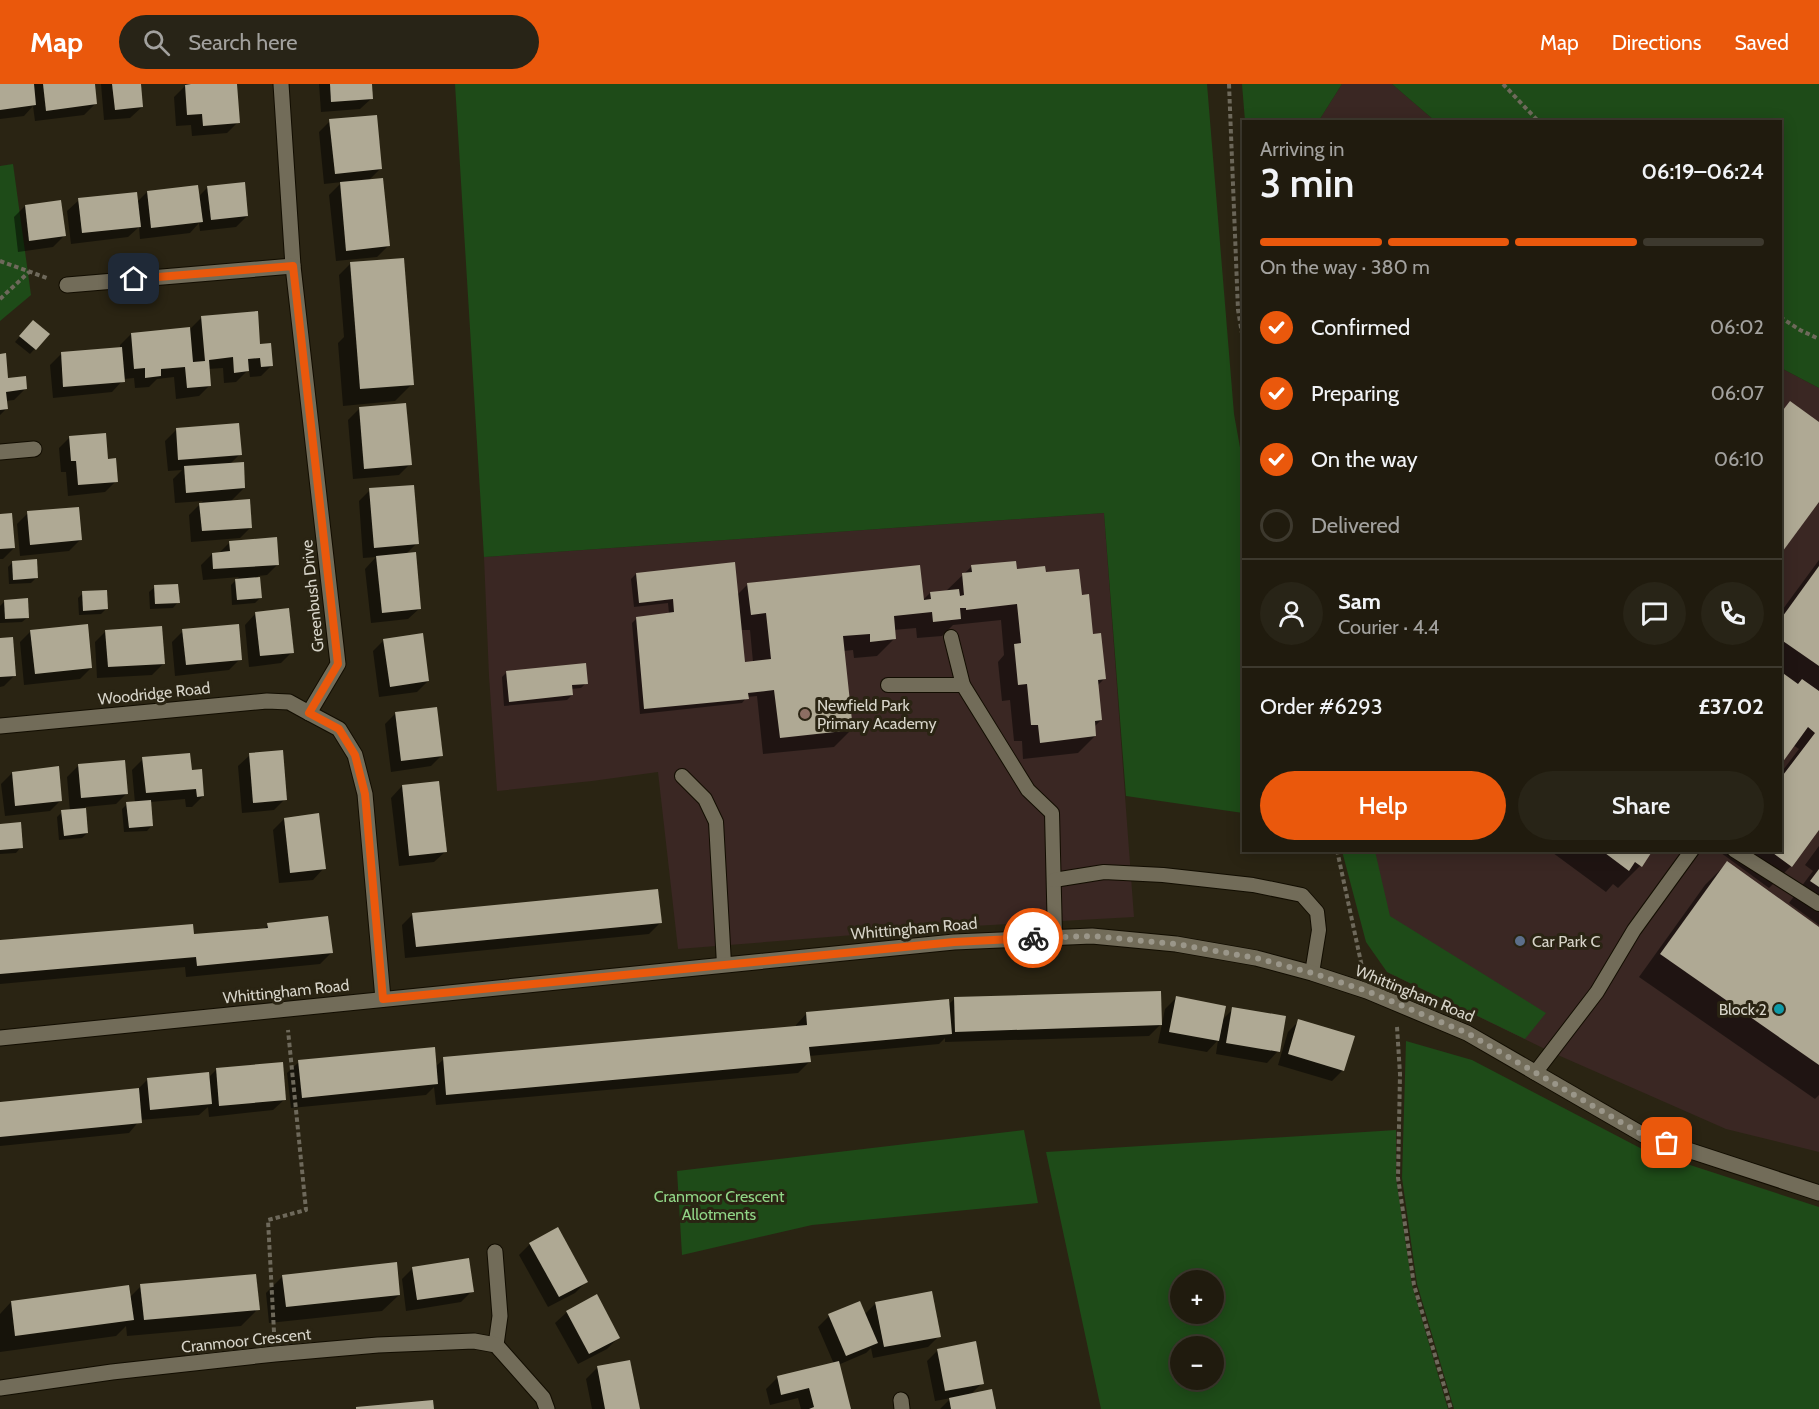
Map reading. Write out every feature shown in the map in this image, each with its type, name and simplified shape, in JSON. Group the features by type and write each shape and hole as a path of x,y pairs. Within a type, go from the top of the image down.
{"street":[{"name":"Greenbush Drive","path":"281,84 293,266 338,664 309,713"},
{"path":"67,285 293,266"},
{"path":"0,452 34,449"},
{"name":"Woodridge Road","path":"0,726 267,700 289,702 309,713"},
{"path":"309,713 339,729 355,755 365,794 383,999"},
{"name":"Whittingham Road","path":"0,1038 954,942 1092,936 1176,944 1256,958 1367,991 1467,1033 1645,1136 1819,1192"},
{"path":"495,1252 500,1316 496,1345 543,1398 547,1409"},
{"name":"Cranmoor Crescent","path":"0,1388 112,1372 378,1345 474,1341 496,1345"}],"lane":[{"path":"951,637 963,685 1028,790 1052,813 1055,937"},
{"path":"888,685 963,685"},
{"path":"682,776 705,799 716,822 724,964"},
{"path":"1535,1073 1597,992 1634,930 1691,852"},
{"path":"1737,852 1819,904"},
{"path":"1054,880 1104,872 1163,875 1253,885 1302,895 1317,912 1319,930 1312,973"}],"path":[{"path":"1229,84 1238,310 1242,333"},
{"path":"1503,84 1537,120"},
{"path":"0,261 67,285"},
{"path":"0,299 29,272"},
{"path":"1782,318 1819,339"},
{"path":"1337,852 1367,991"},
{"path":"1396,1003 1400,1074 1398,1178 1414,1285 1450,1409"},
{"path":"275,1354 268,1220 306,1210 286,1008"}],"shaded area":[{"path":"1342,84 1392,84 1434,120 1319,120"},
{"path":"1782,369 1819,388 1819,1152 1726,1129 1551,1052 1387,972 1357,852 1782,852"},
{"name":"Newfield Park Primary Academy","path":"1104,513 1134,917 955,927 678,949 658,772 497,791 484,557"}],"green space":[{"path":"455,84 1207,84 1234,414 1242,458 1242,813 1126,796 1104,513 484,557"},
{"path":"1242,84 1342,84 1319,120 1245,120"},
{"path":"1392,84 1819,84 1819,388 1782,369 1782,120 1434,120"},
{"path":"13,164 31,295 0,321 0,166"},
{"path":"1342,852 1375,852 1390,916 1546,1013 1525,1039 1387,972 1366,942"},
{"path":"1406,1041 1472,1060 1644,1150 1819,1207 1819,1409 1454,1409 1417,1284 1402,1178"},
{"name":"Cranmoor Crescent Allotments","path":"1024,1130 1038,1203 812,1225 682,1255 677,1171"},
{"path":"1396,1130 1396,1178 1412,1285 1448,1409 1101,1409 1046,1152"}],"building":[{"path":"0,84 34,84 36,105 0,110"},
{"path":"43,84 95,84 97,104 46,111"},
{"path":"112,84 141,84 143,107 115,110"},
{"path":"237,84 240,123 203,126 202,114 187,115 185,85"},
{"path":"330,84 372,84 373,99 331,102"},
{"path":"377,115 382,169 335,174 329,119"},
{"path":"383,178 390,246 346,251 340,182"},
{"path":"245,182 248,216 211,220 207,186"},
{"path":"198,185 203,222 151,228 147,191"},
{"path":"137,192 141,227 82,233 78,198"},
{"path":"61,200 66,236 29,241 25,205"},
{"path":"404,258 414,385 360,389 350,262"},
{"path":"258,311 260,344 271,343 273,366 261,367 260,358 248,359 249,371 234,373 233,357 209,360 211,386 187,388 185,367 161,369 161,376 145,378 145,368 134,369 131,333 190,327 193,362 205,361 201,316"},
{"path":"33,320 50,334 36,350 19,336"},
{"path":"122,347 125,382 63,387 61,352"},
{"path":"6,353 8,378 26,376 27,389 6,392 8,409 0,410 0,354"},
{"path":"1790,401 1819,422 1819,502 1782,552 1782,411"},
{"path":"406,403 412,465 364,469 359,407"},
{"path":"239,423 242,455 178,460 176,428"},
{"path":"106,433 108,459 116,458 118,482 78,485 76,461 71,461 69,436"},
{"path":"244,462 245,488 186,493 184,466"},
{"path":"414,485 419,544 374,548 369,488"},
{"path":"250,499 252,528 202,531 199,503"},
{"path":"79,507 82,540 30,545 27,511"},
{"path":"12,513 15,548 0,549 0,514"},
{"path":"277,537 279,565 213,569 212,553 230,551 229,541"},
{"path":"416,552 421,609 382,613 376,556"},
{"path":"37,559 38,578 13,580 12,561"},
{"path":"1016,561 1017,569 1045,566 1046,572 1079,569 1082,595 1089,594 1093,634 1101,633 1106,679 1098,680 1102,720 1095,721 1096,736 1040,743 1038,725 1031,725 1027,684 1018,685 1014,644 1021,643 1017,604 966,610 966,608 960,608 961,619 933,622 932,612 894,616 896,639 870,642 870,634 843,636 853,730 780,738 774,690 748,693 749,699 644,709 636,617 674,612 673,599 639,603 636,573 735,562 745,662 771,659 766,613 751,615 747,583 920,565 924,600 931,599 930,592 959,589 960,596 964,595 962,573 972,572 971,565"},
{"path":"1819,566 1819,666 1782,640 1782,617"},
{"path":"260,577 262,598 237,600 235,579"},
{"path":"178,584 180,603 155,604 154,585"},
{"path":"107,590 108,609 83,611 82,591"},
{"path":"28,598 29,618 5,619 4,600"},
{"path":"289,608 294,653 260,656 255,612"},
{"path":"88,624 92,668 35,674 30,630"},
{"path":"239,624 242,660 186,665 182,629"},
{"path":"162,626 165,664 108,667 105,630"},
{"path":"423,633 429,681 390,687 383,639"},
{"path":"13,637 16,676 0,677 0,638"},
{"path":"586,663 588,684 572,685 573,695 509,702 506,671"},
{"path":"1782,672 1798,684 1802,679 1819,691 1819,830 1792,867 1772,852 1782,852 1782,776 1815,733 1808,727 1782,763"},
{"path":"437,707 443,756 401,761 395,712"},
{"path":"283,750 287,800 253,803 249,753"},
{"path":"190,753 192,770 202,769 204,796 197,797 196,789 146,793 142,757"},
{"path":"125,760 128,794 81,798 78,764"},
{"path":"59,766 62,801 15,806 12,772"},
{"path":"439,781 447,852 409,856 402,785"},
{"path":"151,800 153,826 129,828 126,802"},
{"path":"86,808 88,833 64,836 61,810"},
{"path":"319,813 326,869 290,873 284,818"},
{"path":"21,822 23,848 0,850 0,824"},
{"path":"1604,852 1652,852 1642,867 1635,862 1629,871"},
{"name":"Block 2","path":"1727,861 1819,927 1819,1065 1660,954"},
{"path":"1819,869 1819,887 1810,881"},
{"path":"658,889 662,923 416,947 412,913"},
{"path":"328,916 333,953 197,966 196,957 0,974 0,940 193,924 194,934 268,928 267,923"},
{"path":"1161,991 1162,1025 955,1032 954,997"},
{"path":"1176,996 1226,1006 1219,1041 1169,1032"},
{"path":"949,999 952,1034 809,1047 811,1062 446,1095 443,1057 807,1025 806,1012"},
{"path":"1232,1007 1286,1016 1280,1052 1226,1043"},
{"path":"1298,1019 1355,1036 1344,1071 1288,1054"},
{"path":"435,1047 438,1084 302,1098 298,1060"},
{"path":"283,1062 286,1100 219,1106 216,1068"},
{"path":"209,1072 212,1104 150,1110 147,1078"},
{"path":"139,1088 142,1123 0,1137 0,1102"},
{"path":"558,1227 588,1282 559,1297 529,1243"},
{"path":"469,1258 474,1292 417,1300 412,1267"},
{"path":"397,1262 400,1295 286,1307 282,1275"},
{"path":"256,1274 260,1310 144,1320 140,1284"},
{"path":"129,1285 134,1320 15,1336 11,1301"},
{"path":"932,1291 941,1337 884,1347 875,1302"},
{"path":"597,1294 620,1338 589,1354 566,1311"},
{"path":"860,1301 878,1343 846,1356 828,1314"},
{"path":"976,1341 984,1384 945,1391 937,1349"},
{"path":"630,1360 640,1409 605,1409 597,1366"},
{"path":"839,1361 851,1409 809,1409 814,1407 809,1388 781,1395 777,1376"},
{"path":"992,1389 996,1409 951,1409 949,1398"},
{"path":"433,1400 434,1409 356,1409 356,1407"}],"way so far":[{"path":"1033,938 1092,936 1176,944 1256,958 1312,973 1367,991 1467,1033 1645,1136 1667,1143"}],"place":[{"name":"Newfield Park Primary Academy","path":"805,714"},
{"name":"Car Park C","path":"1520,941"},
{"name":"Block 2","path":"1779,1009"}],"route":[{"path":"134,279 293,266 338,664 309,713 339,729 355,755 365,794 383,999 954,942 1033,938"}]}
